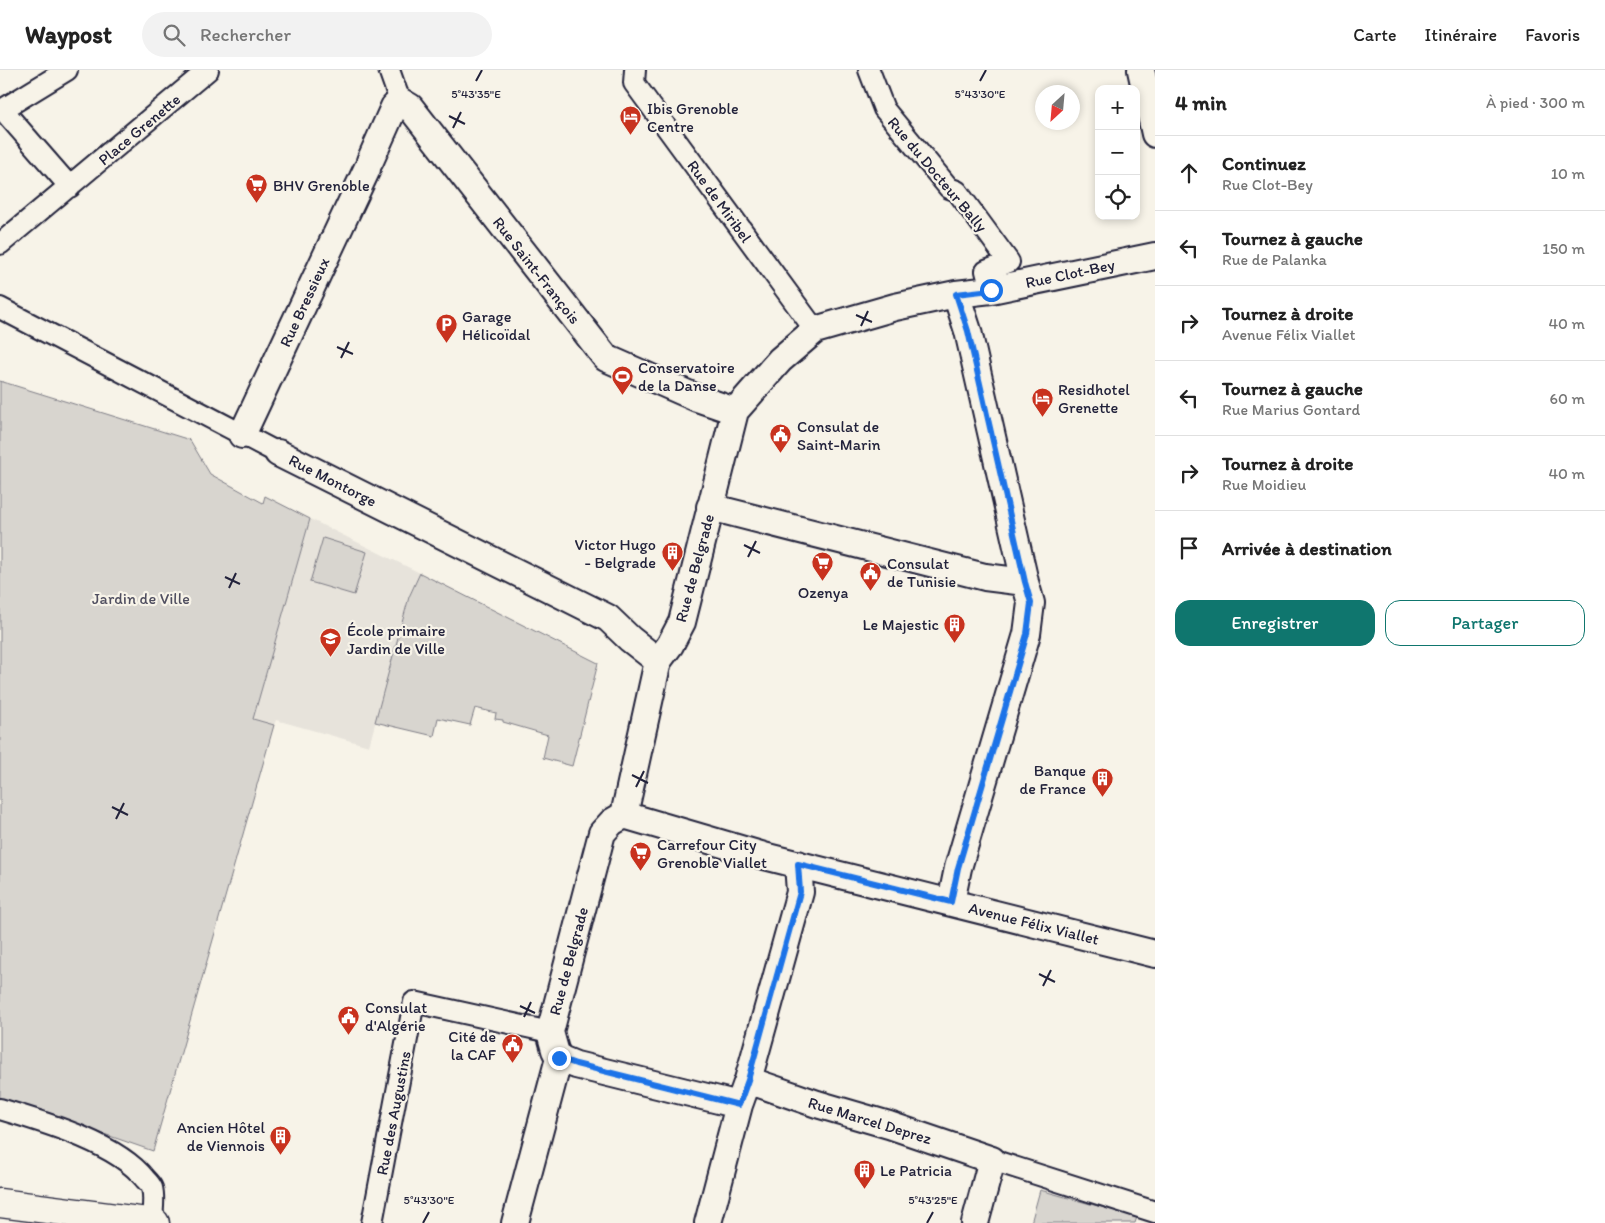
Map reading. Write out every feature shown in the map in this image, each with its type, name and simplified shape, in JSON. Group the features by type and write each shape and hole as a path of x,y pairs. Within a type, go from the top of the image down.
{"main road":[{"path":"0,1203 153,1223"}],"street":[{"path":"67,70 1,110 70,187"},
{"name":"Place Grenette","path":"0,244 208,70"},
{"name":"Rue Saint-François","path":"389,70 400,101 410,107 606,358 697,398 735,410"},
{"name":"Rue de Miribel","path":"634,70 634,83 815,330"},
{"name":"Rue du Docteur Bally","path":"869,70 884,109 949,188 957,191 1009,262 986,272 991,290"},
{"path":"1141,70 1155,134"},
{"name":"Rue Bressieux","path":"242,435 369,165 394,107 400,101"},
{"name":"Rue Clot-Bey","path":"956,294 991,290 1155,256"},
{"path":"951,902 958,868 1027,634 1031,603 968,331 956,294"},
{"name":"Rue de Belgrade","path":"559,1058 550,1032 602,833 612,822 624,815 658,661 670,645 682,622 735,410 780,360 815,330 895,306 956,294"},
{"name":"Rue Montorge","path":"0,308 242,435 608,618 630,639 658,661"},
{"path":"710,507 985,577 1025,582"},
{"name":"Avenue Félix Viallet","path":"624,815 758,854 1155,954"},
{"path":"708,1223 739,1105 748,1080 800,892 798,864"},
{"name":"Rue des Augustins","path":"372,1223 414,1002 550,1032"},
{"path":"515,1223 559,1058 576,1064 739,1105"},
{"name":"Rue Marcel Deprez","path":"748,1080 992,1160"},
{"path":"0,1109 108,1148 139,1171 152,1187 153,1223"},
{"path":"975,1223 992,1160 1150,1210"}],"shaded area":[{"name":"École primaire Jardin de Ville","path":"310,519 420,573 409,597 369,746 276,720 274,725 253,719"}],"green space":[{"name":"Jardin de Ville","path":"0,381 190,440 210,474 263,503 265,496 310,519 253,719 274,725 153,1151 0,1098"},
{"path":"323,538 367,552 354,595 310,582"},
{"path":"420,573 598,663 572,766 543,758 548,735 503,722 503,720 495,719 496,713 475,708 470,725 438,718 434,736 375,722 409,597"},
{"path":"1040,1190 1137,1217 1135,1223 1031,1223"}],"place":[{"name":"Ibis Grenoble Centre","path":"631,136"},
{"name":"BHV Grenoble","path":"257,204"},
{"name":"Garage Hélicoïdal","path":"446,344"},
{"name":"Conservatoire de la Danse","path":"622,395"},
{"name":"Residhotel Grenette","path":"1042,417"},
{"name":"Consulat de Saint-Marin","path":"781,454"},
{"name":"Victor Hugo - Belgrade","path":"672,572"},
{"name":"Ozenya","path":"823,582"},
{"name":"Consulat de Tunisie","path":"871,591"},
{"name":"Le Majestic","path":"955,643"},
{"name":"École primaire Jardin de Ville","path":"331,658"},
{"name":"Banque de France","path":"1102,798"},
{"name":"Carrefour City Grenoble Viallet","path":"641,872"},
{"name":"Consulat d'Algérie","path":"349,1035"},
{"name":"Cité de la CAF","path":"512,1064"},
{"name":"Ancien Hôtel de Viennois","path":"281,1155"},
{"name":"Le Patricia","path":"864,1189"}],"route":[{"path":"559,1058 576,1064 739,1105 748,1080 800,892 798,864 951,902 958,868 1027,634 1031,603 968,331 956,294 991,290"}]}
